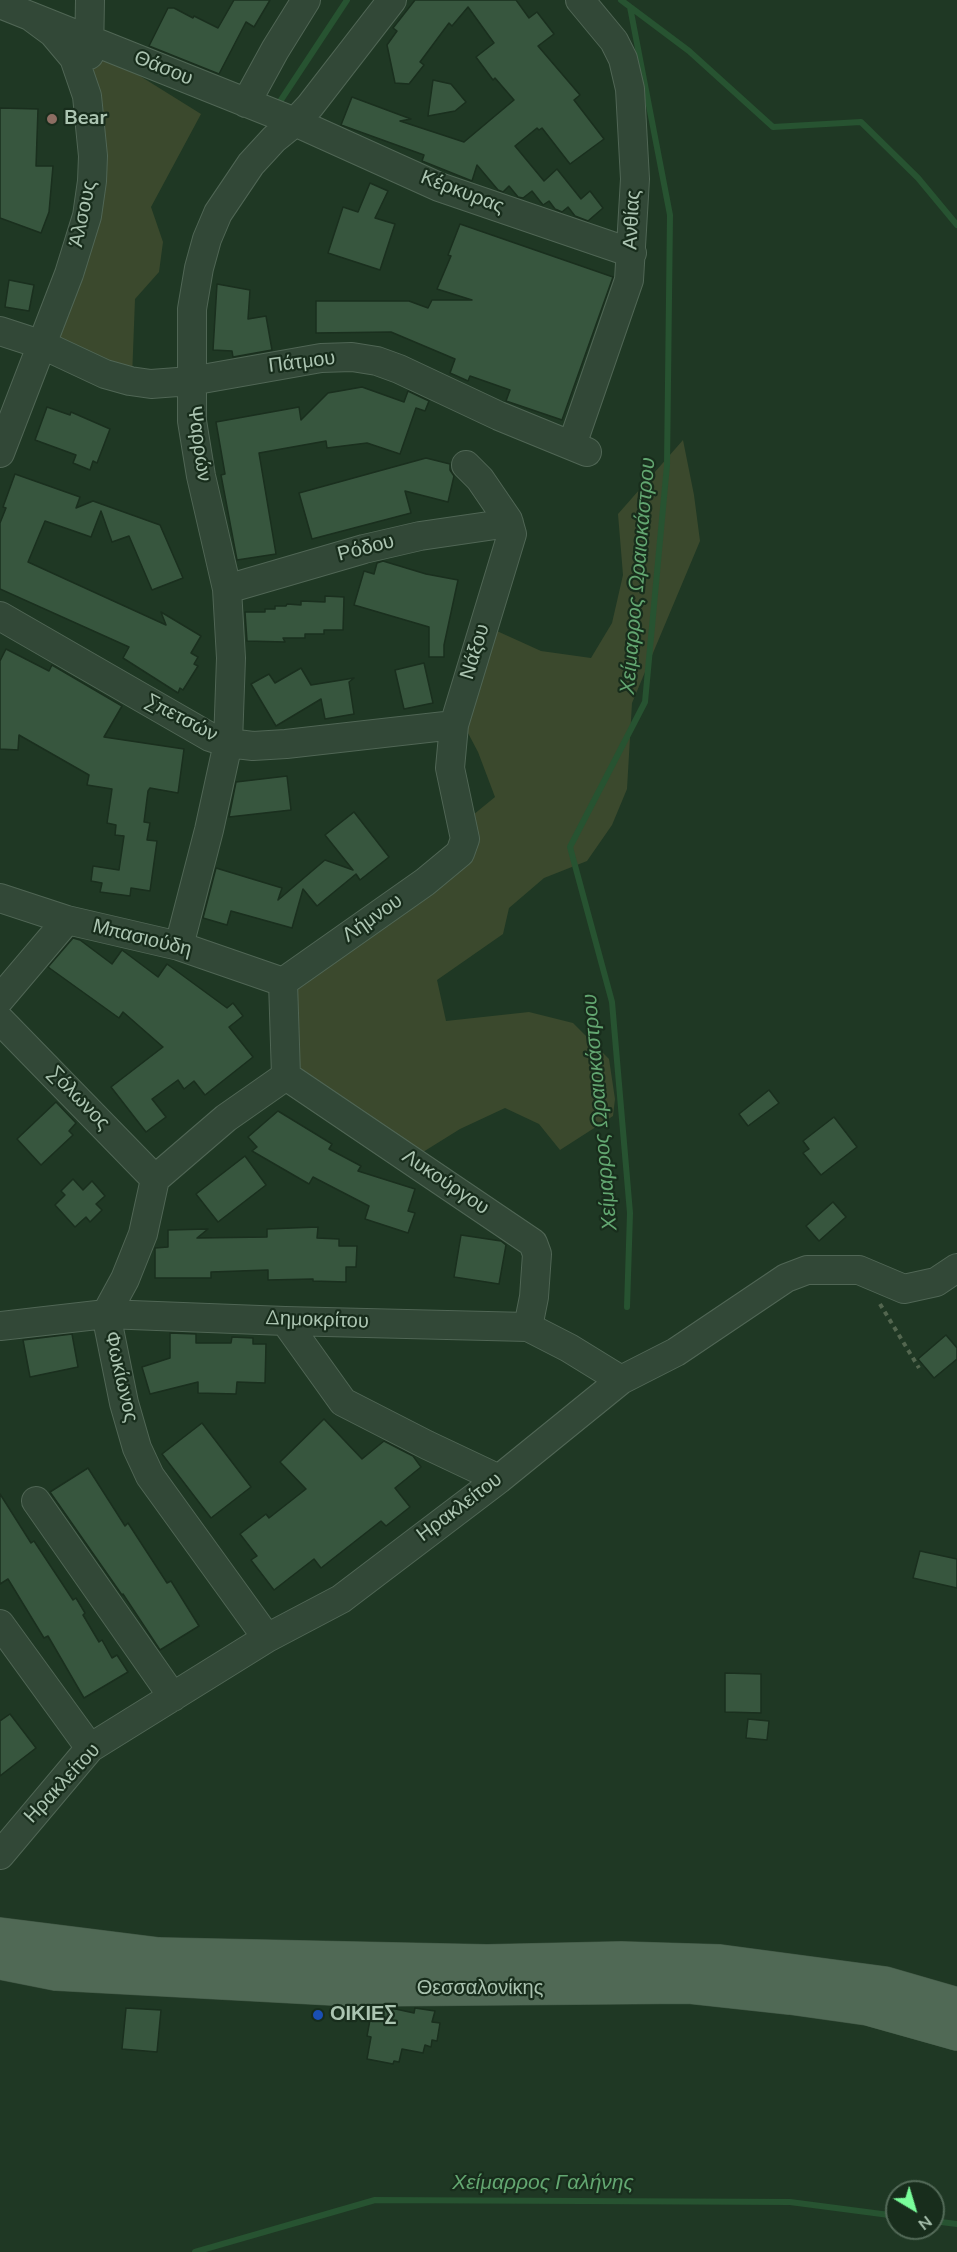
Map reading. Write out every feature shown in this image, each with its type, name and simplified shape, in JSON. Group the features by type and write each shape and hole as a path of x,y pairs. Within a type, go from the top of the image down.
{"main road":[{"name":"Θεσσαλονίκης","path":"0,1934 159,1954 487,1961 621,1958 720,1961 885,1983 957,2004"},
{"name":"Θεσσαλονίκης","path":"0,1963 56,1974 353,1990 689,1987 868,2009 957,2034"}],"street":[{"path":"87,96 90,0"},
{"path":"246,103 274,50 306,0"},
{"name":"Ψαρρών","path":"179,946 209,830 228,743 231,658 227,590 192,421 192,309 199,268 207,239 218,213 251,164 310,106 392,0"},
{"name":"Ανθίας","path":"580,0 614,41 623,59 630,89 635,179 629,280 580,448"},
{"name":"Άλσους","path":"0,4 30,16 54,33 66,47 80,72 87,96 93,156 87,216 69,274 0,453"},
{"name":"Θάσου","path":"30,16 295,122"},
{"name":"Κέρκυρας","path":"295,122 439,187 632,254"},
{"name":"Πάτμου","path":"0,331 43,345 105,374 151,384 191,381 321,358 352,357 377,361 499,416 580,448"},
{"path":"466,465 480,479 509,523"},
{"name":"Ρόδου","path":"227,590 318,561 375,546 420,536 509,523"},
{"name":"Νάξου","path":"460,854 465,839 450,768 454,725 512,534 509,523"},
{"name":"Σπετσών","path":"0,616 210,737 228,743 253,746 286,744 454,725"},
{"name":"Λήμνου","path":"283,982 425,882 460,854"},
{"name":"Μπασιούδη","path":"0,898 67,920 179,946 283,982"},
{"path":"0,999 67,920"},
{"path":"155,1179 226,1118 286,1076 283,982"},
{"name":"Σόλωνος","path":"0,1020 155,1179"},
{"name":"Λυκούργου","path":"286,1076 533,1243 537,1254 534,1297 528,1328"},
{"name":"Φωκίωνος","path":"155,1179 143,1234 125,1279 106,1314 124,1403 137,1448 150,1476 267,1638"},
{"name":"Ηρακλείτου","path":"0,1855 90,1748 267,1638 341,1599 499,1479 621,1380 676,1352 786,1278 807,1270 859,1270 904,1289 936,1282 957,1268"},
{"name":"Δημοκρίτου","path":"0,1326 106,1314 285,1322 528,1328 569,1348 621,1380"},
{"path":"285,1322 343,1402 499,1479"},
{"path":"36,1501 172,1696"},
{"path":"0,1624 90,1748"}],"path":[{"path":"859,1270 919,1368"}],"green space":[{"path":"87,43 201,114 151,207 163,242 159,272 135,299 132,378 50,342 88,223"},
{"path":"683,440 700,541 632,703 627,789 612,825 587,861 544,878 509,908 503,934 437,980 446,1021 529,1012 573,1023 609,1059 615,1099 613,1116 560,1150 539,1124 505,1108 460,1129 415,1157 305,1094 285,977 439,882 473,815 495,797 478,752 449,697 477,622 541,651 591,658 612,623 623,575 618,514"}],"building":[{"path":"234,0 270,0 254,27 246,22 219,74 149,46 168,8 174,8 193,18 194,16 218,28"},
{"path":"415,0 516,0 529,18 537,12 554,34 538,46 580,95 574,100 604,139 570,164 542,128 539,130 537,128 515,146 544,181 557,169 581,199 590,191 603,208 588,221 575,216 568,207 562,212 555,209 549,201 543,205 532,191 523,198 518,197 509,186 503,192 498,190 477,165 472,181 422,161 424,155 341,125 352,97 411,119 400,121 464,142 514,100 495,78 493,80 476,57 494,43 468,7 452,26 449,23 420,62 424,65 409,84 395,83 387,45 397,31 393,28"},
{"path":"433,80 451,84 466,102 455,111 428,116"},
{"path":"0,108 38,109 36,166 53,166 49,212 41,233 0,218"},
{"path":"370,183 388,191 375,218 395,224 380,270 328,253 343,207 358,212"},
{"path":"460,224 613,277 562,420 506,401 510,390 470,376 468,381 450,373 455,359 391,332 316,333 316,301 409,301 428,308 432,300 472,300 437,289 451,256 448,255"},
{"path":"9,280 34,285 29,311 5,307"},
{"path":"217,284 250,290 248,319 266,316 272,350 233,357 232,351 213,350"},
{"path":"362,387 404,402 408,391 429,401 425,411 416,408 400,454 367,443 327,448 326,441 259,453 276,554 237,560 221,475 225,474 216,422 299,407 301,420 328,393"},
{"path":"47,407 70,415 71,412 110,429 97,463 93,461 90,470 73,463 76,455 35,440"},
{"path":"426,458 450,464 450,470 454,476 448,502 405,491 411,513 312,539 299,493"},
{"path":"15,474 80,497 76,508 93,501 160,525 183,578 152,590 129,536 112,542 101,511 91,537 45,521 28,562 166,625 161,612 201,636 191,653 198,657 194,664 198,666 183,690 180,688 178,693 123,658 129,647 0,589 0,523 6,508 3,507"},
{"path":"383,561 426,574 458,580 444,645 444,657 429,657 429,627 354,605 364,571 374,574 377,563"},
{"path":"325,596 344,597 343,630 324,630 324,634 305,634 305,638 283,638 285,642 247,641 245,612 265,612 265,609 275,609 275,606 286,606 287,604 301,605 301,601 325,602"},
{"path":"6,649 49,671 52,665 122,706 104,737 184,749 178,793 150,788 148,791 144,822 150,823 147,840 157,841 150,891 131,888 130,896 100,892 102,883 91,881 93,866 119,870 124,836 115,835 116,825 107,823 112,789 87,785 89,775 19,735 18,750 0,749 0,661"},
{"path":"424,663 433,703 404,709 395,670"},
{"path":"301,668 311,685 354,678 349,682 354,714 325,719 321,699 276,726 251,684 269,674 275,683"},
{"path":"287,776 291,810 229,817 236,782"},
{"path":"354,812 389,857 360,880 356,874 317,906 303,889 292,928 231,911 227,925 203,918 216,868 282,888 278,900 325,860 353,870 325,835"},
{"path":"73,938 80,940 112,964 122,950 158,977 167,964 227,1008 233,1003 243,1016 229,1027 253,1057 205,1095 194,1081 184,1089 178,1080 152,1099 166,1117 146,1132 111,1087 163,1047 123,1012 119,1018 48,967"},
{"path":"769,1090 779,1103 748,1126 739,1114"},
{"path":"56,1102 76,1123 69,1131 73,1135 41,1165 17,1139"},
{"path":"278,1111 332,1144 329,1149 361,1166 358,1171 415,1189 408,1211 415,1213 408,1233 365,1219 369,1206 313,1177 309,1184 252,1151 257,1147 248,1137"},
{"path":"834,1117 857,1147 821,1175 803,1153 809,1149 803,1141"},
{"path":"245,1156 266,1185 218,1222 196,1194"},
{"path":"73,1179 83,1190 92,1181 105,1196 96,1204 102,1210 90,1222 86,1217 75,1227 55,1205 65,1195 61,1191"},
{"path":"833,1202 846,1217 819,1241 806,1226"},
{"path":"318,1227 317,1238 339,1239 339,1246 357,1246 356,1267 346,1267 346,1282 313,1281 313,1279 268,1280 268,1270 211,1272 211,1278 155,1278 155,1248 168,1247 168,1230 208,1229 197,1238 267,1237 267,1229"},
{"path":"461,1235 501,1241 506,1245 499,1284 454,1277"},
{"path":"170,1333 196,1334 196,1343 231,1343 232,1337 253,1338 253,1344 266,1344 265,1383 237,1382 236,1394 198,1393 198,1382 150,1394 142,1367 170,1358"},
{"path":"72,1334 78,1367 30,1377 23,1340"},
{"path":"946,1335 957,1348 957,1359 934,1378 918,1359"},
{"path":"324,1419 362,1459 384,1441 413,1456 421,1467 395,1488 410,1507 386,1526 381,1521 321,1568 314,1559 274,1590 251,1560 257,1556 240,1534 266,1514 269,1518 306,1489 280,1462"},
{"path":"202,1423 251,1487 211,1518 162,1454"},
{"path":"88,1468 125,1526 128,1523 167,1583 171,1581 199,1626 160,1650 50,1492"},
{"path":"0,1494 31,1543 34,1541 73,1600 76,1598 99,1642 102,1640 112,1658 117,1655 128,1672 84,1698 48,1636 44,1638 8,1579 0,1584"},
{"path":"920,1551 957,1559 957,1588 913,1578"},
{"path":"725,1673 761,1674 761,1713 725,1712"},
{"path":"10,1714 36,1748 0,1776 0,1721"},
{"path":"748,1719 769,1721 767,1740 746,1738"},
{"path":"126,2008 161,2010 157,2052 122,2049"},
{"path":"391,2008 414,2013 415,2008 435,2011 432,2022 440,2023 437,2041 432,2040 431,2047 425,2045 423,2053 402,2049 399,2062 394,2061 393,2064 367,2059 371,2037 367,2036 372,2009"}],"waterway":[{"name":"Χείμαρρος Ωραιοκάστρου","path":"279,103 347,0"},
{"name":"Χείμαρρος Ωραιοκάστρου","path":"621,0 689,51 773,127 861,122 918,178 957,225"},
{"name":"Χείμαρρος Ωραιοκάστρου","path":"627,1307 630,1213 612,1002 570,847 645,702 667,465 670,215 630,7"},
{"name":"Χείμαρρος Γαλήνης","path":"195,2252 375,2200 790,2202 885,2214"},
{"name":"Χείμαρρος Γαλήνης","path":"945,2222 957,2224"}],"place":[{"name":"Bear","path":"52,119"},
{"name":"ΟΙΚΙΕΣ","path":"318,2015"}]}
